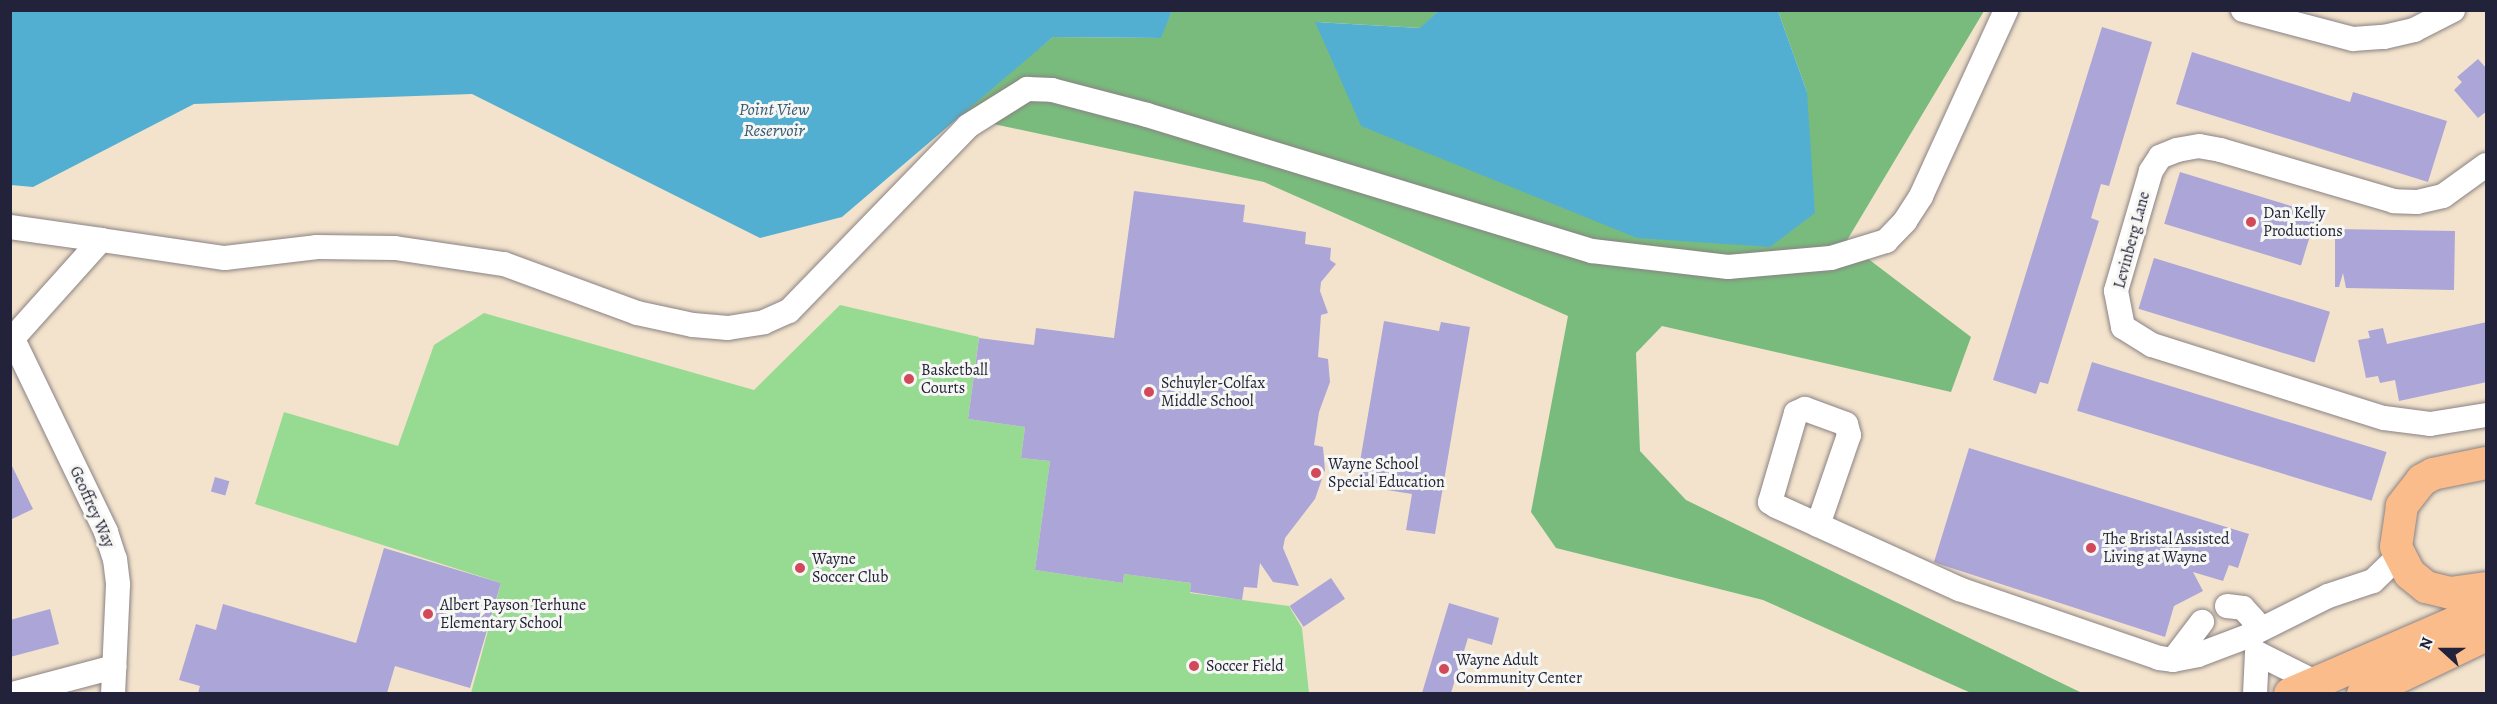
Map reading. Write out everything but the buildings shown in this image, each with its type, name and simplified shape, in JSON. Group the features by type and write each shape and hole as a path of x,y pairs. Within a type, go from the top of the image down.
{"main road":[{"path":"2487,463 2433,474 2414,487 2398,516 2396,548 2410,574 2438,591 2472,592 2487,588"},
{"path":"2303,688 2487,609"},
{"path":"2363,693 2487,635"}],"street":[{"path":"10,227 225,258 356,245 469,258 528,272 637,313 728,328 764,322 789,311 968,126 1027,89 1052,90 1147,115 1592,251 1728,267 1779,265 1869,250 1886,242 1905,221 1921,196 2006,10"},
{"path":"2243,10 2353,39 2384,37 2414,30 2453,10"},
{"name":"Levinberg Lane","path":"2487,165 2443,196 2417,202 2394,201 2221,150 2199,146 2177,150 2160,157 2151,171 2116,291 2123,327 2152,345 2384,418 2430,424 2487,416"},
{"path":"11,335 101,240"},
{"name":"Geoffrey Way","path":"11,335 106,532 115,559 118,585 113,693"},
{"path":"1818,525 1849,435 1846,424 1805,409 1796,413 1770,502 1818,525 1959,589 2173,660 2256,639 2328,596 2373,581 2399,556"},
{"path":"2227,606 2243,608 2256,639 2303,688"},
{"path":"2173,660 2202,622"},
{"path":"2255,693 2256,639"},
{"path":"12,693 114,666"}],"green space":[{"path":"1172,11 1438,11 1421,28 1316,22 1807,92 1778,11 1984,11 1846,242 1971,337 1951,392 1662,326 1636,353 1640,451 1686,500 2082,693 1971,693 1763,600 1556,548 1531,512 1568,316 1264,182 956,116 1053,37 1160,38"},
{"path":"840,305 979,337 968,419 1025,427 1021,458 1050,461 1035,570 1123,583 1124,574 1191,583 1190,593 1289,606 1302,628 1309,693 471,693 501,583 255,504 284,412 398,446 434,345 484,313 754,390"}],"water":[{"name":"Point View Reservoir","path":"10,11 1172,11 1161,38 1053,37 842,217 760,238 472,94 194,104 33,187 11,185"},
{"path":"1438,11 1778,11 1807,92 1815,213 1770,247 1637,238 1361,126 1315,22 1420,28"}],"place":[{"name":"Dan Kelly Productions","path":"2251,222"},
{"name":"Basketball Courts","path":"909,379"},
{"name":"Schuyler-Colfax Middle School","path":"1149,392"},
{"name":"Wayne School Special Education","path":"1316,473"},
{"name":"The Bristal Assisted Living at Wayne","path":"2091,548"},
{"name":"Wayne Soccer Club","path":"800,568"},
{"name":"Albert Payson Terhune Elementary School","path":"428,614"},
{"name":"Soccer Field","path":"1194,666"},
{"name":"Wayne Adult Community Center","path":"1444,669"}]}
